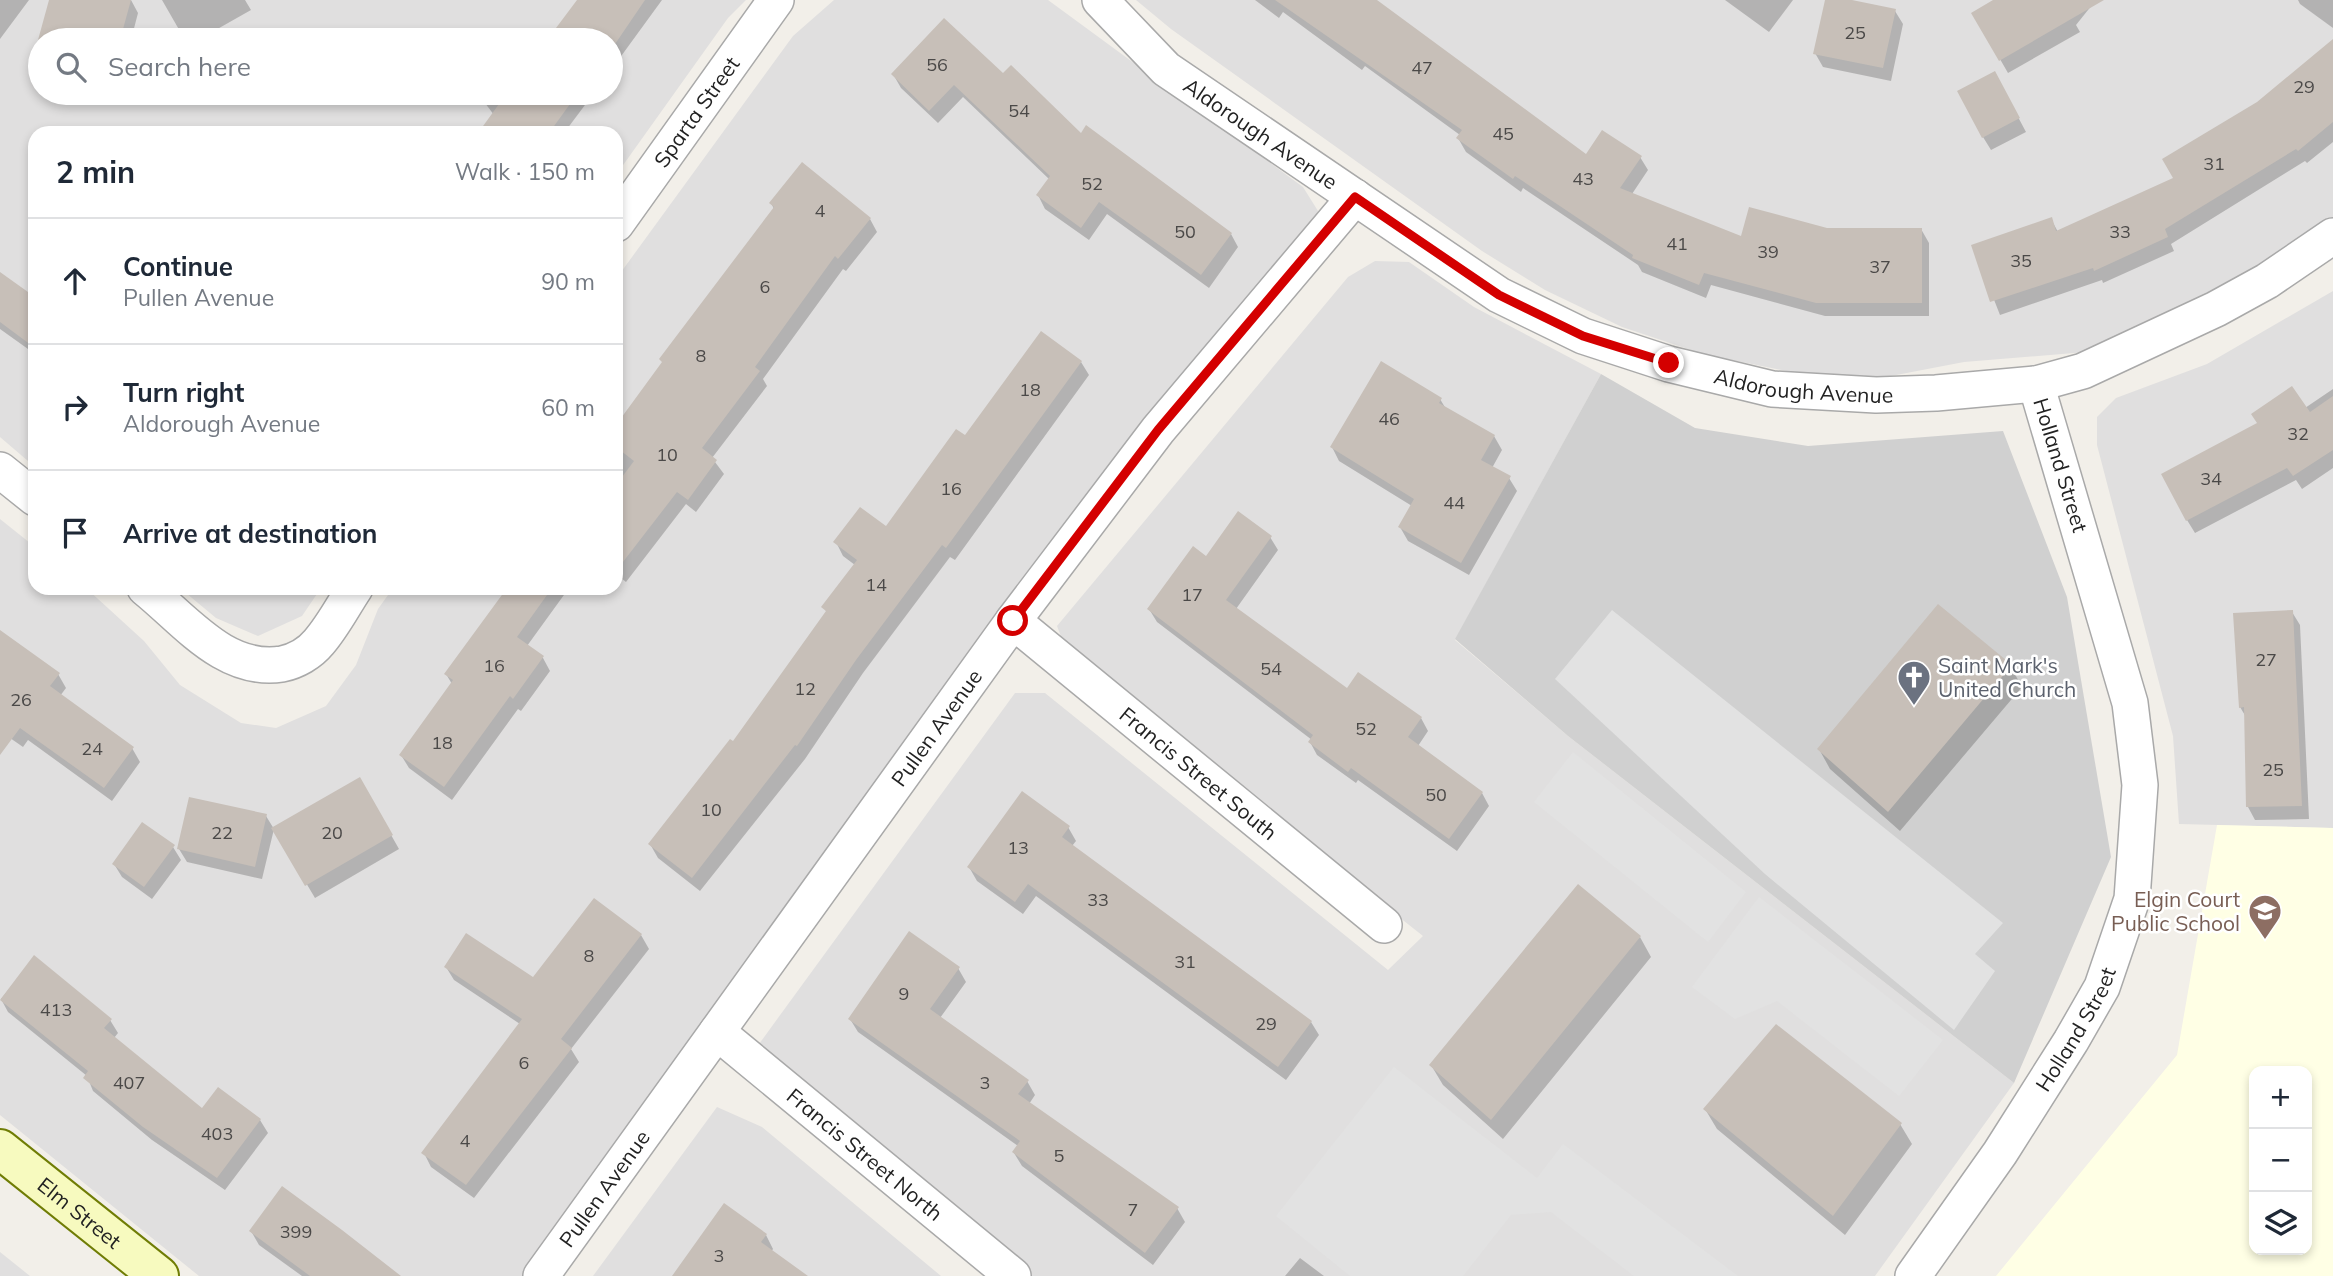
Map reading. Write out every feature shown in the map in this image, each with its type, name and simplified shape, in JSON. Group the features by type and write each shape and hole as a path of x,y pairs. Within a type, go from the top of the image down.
{"main road":[{"name":"Elm Street","path":"0,1149 159,1276"}],"street":[{"name":"Sparta Street","path":"623,214 776,0"},
{"name":"Aldorough Avenue","path":"1100,0 1166,69 1499,295 1583,336 1669,363 1772,389 1863,394 1936,393 2036,384 2083,371 2216,309 2267,281 2333,236"},
{"name":"Pullen Avenue","path":"541,1276 1013,621 1158,430 1355,197"},
{"name":"Holland Street","path":"1913,1276 2000,1153 2071,1041 2102,987 2132,899 2140,785 2130,703 2036,384"},
{"path":"0,470 28,492"},
{"path":"153,595 213,646 236,660 262,667 291,662 312,649 350,595"},
{"name":"Francis Street South","path":"1013,621 1384,926"},
{"name":"Francis Street North","path":"717,1032 1013,1276"}],"shaded area":[{"path":"0,0 746,0 728,18 623,165 623,126 28,126 28,461 0,437"},
{"path":"834,0 1048,0 1303,187 1318,211 1311,234 522,1276 199,1276 0,1115 0,519 28,541 28,595 94,595 144,641 180,685 241,723 276,728 326,706 356,665 378,609 388,595 623,595 623,269 793,36"},
{"path":"1136,0 2333,0 2333,237 2098,351 1964,362 1870,380 1796,373 1703,354 1622,327 1545,290 1482,251 1171,29"},
{"path":"1375,261 1409,262 1474,307 1601,374 1455,640 1568,736 2014,1083 1875,1276 1024,1276 755,1064 759,1044 1015,693 1045,693 1388,970 1423,936 1068,655 1057,626 1348,277"},
{"path":"2333,291 2333,828 2179,824 2173,736 2097,445 2097,417 2116,398 2207,364"},
{"path":"1601,374 1695,428 1808,446 2003,431 2067,597 2111,857 2014,1083 1568,736 1455,639"},
{"path":"188,595 316,595 302,616 258,636 216,618"},
{"path":"1612,610 2003,923 1975,954 1995,971 1954,1030 1765,874 1555,679"},
{"path":"1573,752 1746,892 1708,942 1534,802"},
{"name":"Elgin Court Public School","path":"2217,825 2333,828 2333,1276 1996,1276 2177,1055"},
{"path":"1759,897 1943,1040 1899,1096 1777,1001 1735,1019 1692,987"},
{"path":"1394,1067 1537,1178 1563,1144 1738,1276 1634,1276 1551,1212 1511,1215 1463,1276 1350,1276 1276,1216"},
{"path":"717,1107 762,1127 941,1276 593,1276"},
{"path":"0,1252 30,1276 0,1276"}],"building":[{"path":"49,0 131,0 123,28 41,28"},
{"path":"577,0 645,0 623,32 623,28 556,28"},
{"path":"1275,0 1377,0 1586,154 1602,130 1642,156 1620,188 1741,236 1749,207 1827,228 1922,228 1922,303 1816,303 1704,273 1699,285 1632,258 1633,255 1515,176 1513,179 1456,138 1462,130"},
{"path":"1825,0 1852,0 1896,9 1883,68 1813,54"},
{"path":"1993,0 2104,0 1999,61 1971,13"},
{"path":"944,18 1003,73 1011,65 1081,133 1086,125 1232,233 1201,275 1099,202 1081,228 1036,195 1050,176 954,85 929,111 891,74"},
{"path":"2333,39 2333,122 2298,151 2296,149 2165,229 2168,237 2094,271 2093,268 1990,302 1971,245 2052,217 2056,231 2173,178 2162,159 2257,102"},
{"path":"1995,71 2020,118 1982,138 1957,91"},
{"path":"498,105 569,105 554,126 483,126"},
{"path":"802,162 871,218 838,259 835,256 755,367 760,371 702,448 717,460 688,500 677,492 623,562 623,476 634,461 623,452 623,415 662,362 659,359 774,207 769,203"},
{"path":"0,272 28,292 28,343 0,322"},
{"path":"1041,331 1082,361 946,548 942,545 856,660 797,746 795,745 692,878 648,844 730,739 733,741 826,611 821,607 857,560 833,542 860,507 886,526 956,429 965,435"},
{"path":"1381,361 1442,398 1439,403 1495,435 1481,460 1511,476 1461,563 1398,527 1414,499 1330,447"},
{"path":"2292,386 2310,412 2333,396 2333,450 2293,476 2287,468 2186,521 2161,474 2257,423 2251,414"},
{"path":"1238,511 1272,536 1226,600 1347,688 1358,672 1422,717 1408,737 1483,792 1449,839 1351,768 1348,772 1308,742 1313,735 1147,609 1193,546 1206,556"},
{"path":"502,595 547,595 517,637 544,656 513,699 510,696 444,787 399,755 453,680 444,674"},
{"name":"Saint Mark's United Church","path":"1938,604 2012,665 1888,812 1817,749"},
{"path":"2293,610 2302,806 2246,807 2244,707 2239,708 2233,613"},
{"path":"0,630 60,673 50,686 134,747 104,788 20,728 0,755"},
{"path":"360,777 393,835 305,886 271,828"},
{"path":"1022,791 1070,826 1062,837 1312,1021 1278,1067 1028,884 1015,902 967,867"},
{"path":"189,797 267,814 255,867 177,849"},
{"path":"142,822 175,845 144,887 112,864"},
{"path":"1578,884 1641,936 1491,1120 1429,1065"},
{"path":"594,898 642,934 561,1039 572,1048 466,1185 421,1153 522,1019 444,967 466,933 533,977"},
{"path":"909,931 960,967 930,1009 1029,1080 1018,1094 1179,1207 1145,1253 1012,1152 1020,1141 848,1019"},
{"path":"34,955 112,1019 104,1028 202,1108 218,1087 261,1119 217,1178 143,1127 83,1078 88,1071 0,1000"},
{"path":"1776,1024 1902,1123 1833,1216 1703,1109"},
{"path":"282,1186 401,1276 310,1276 249,1231"},
{"path":"724,1203 767,1234 761,1242 808,1276 672,1276"}],"place":[{"name":"Saint Mark's United Church","path":"1914,707"},
{"name":"Elgin Court Public School","path":"2265,941"}],"route":[{"path":"1013,621 1158,430 1355,197 1499,295 1583,336 1669,363"}]}
